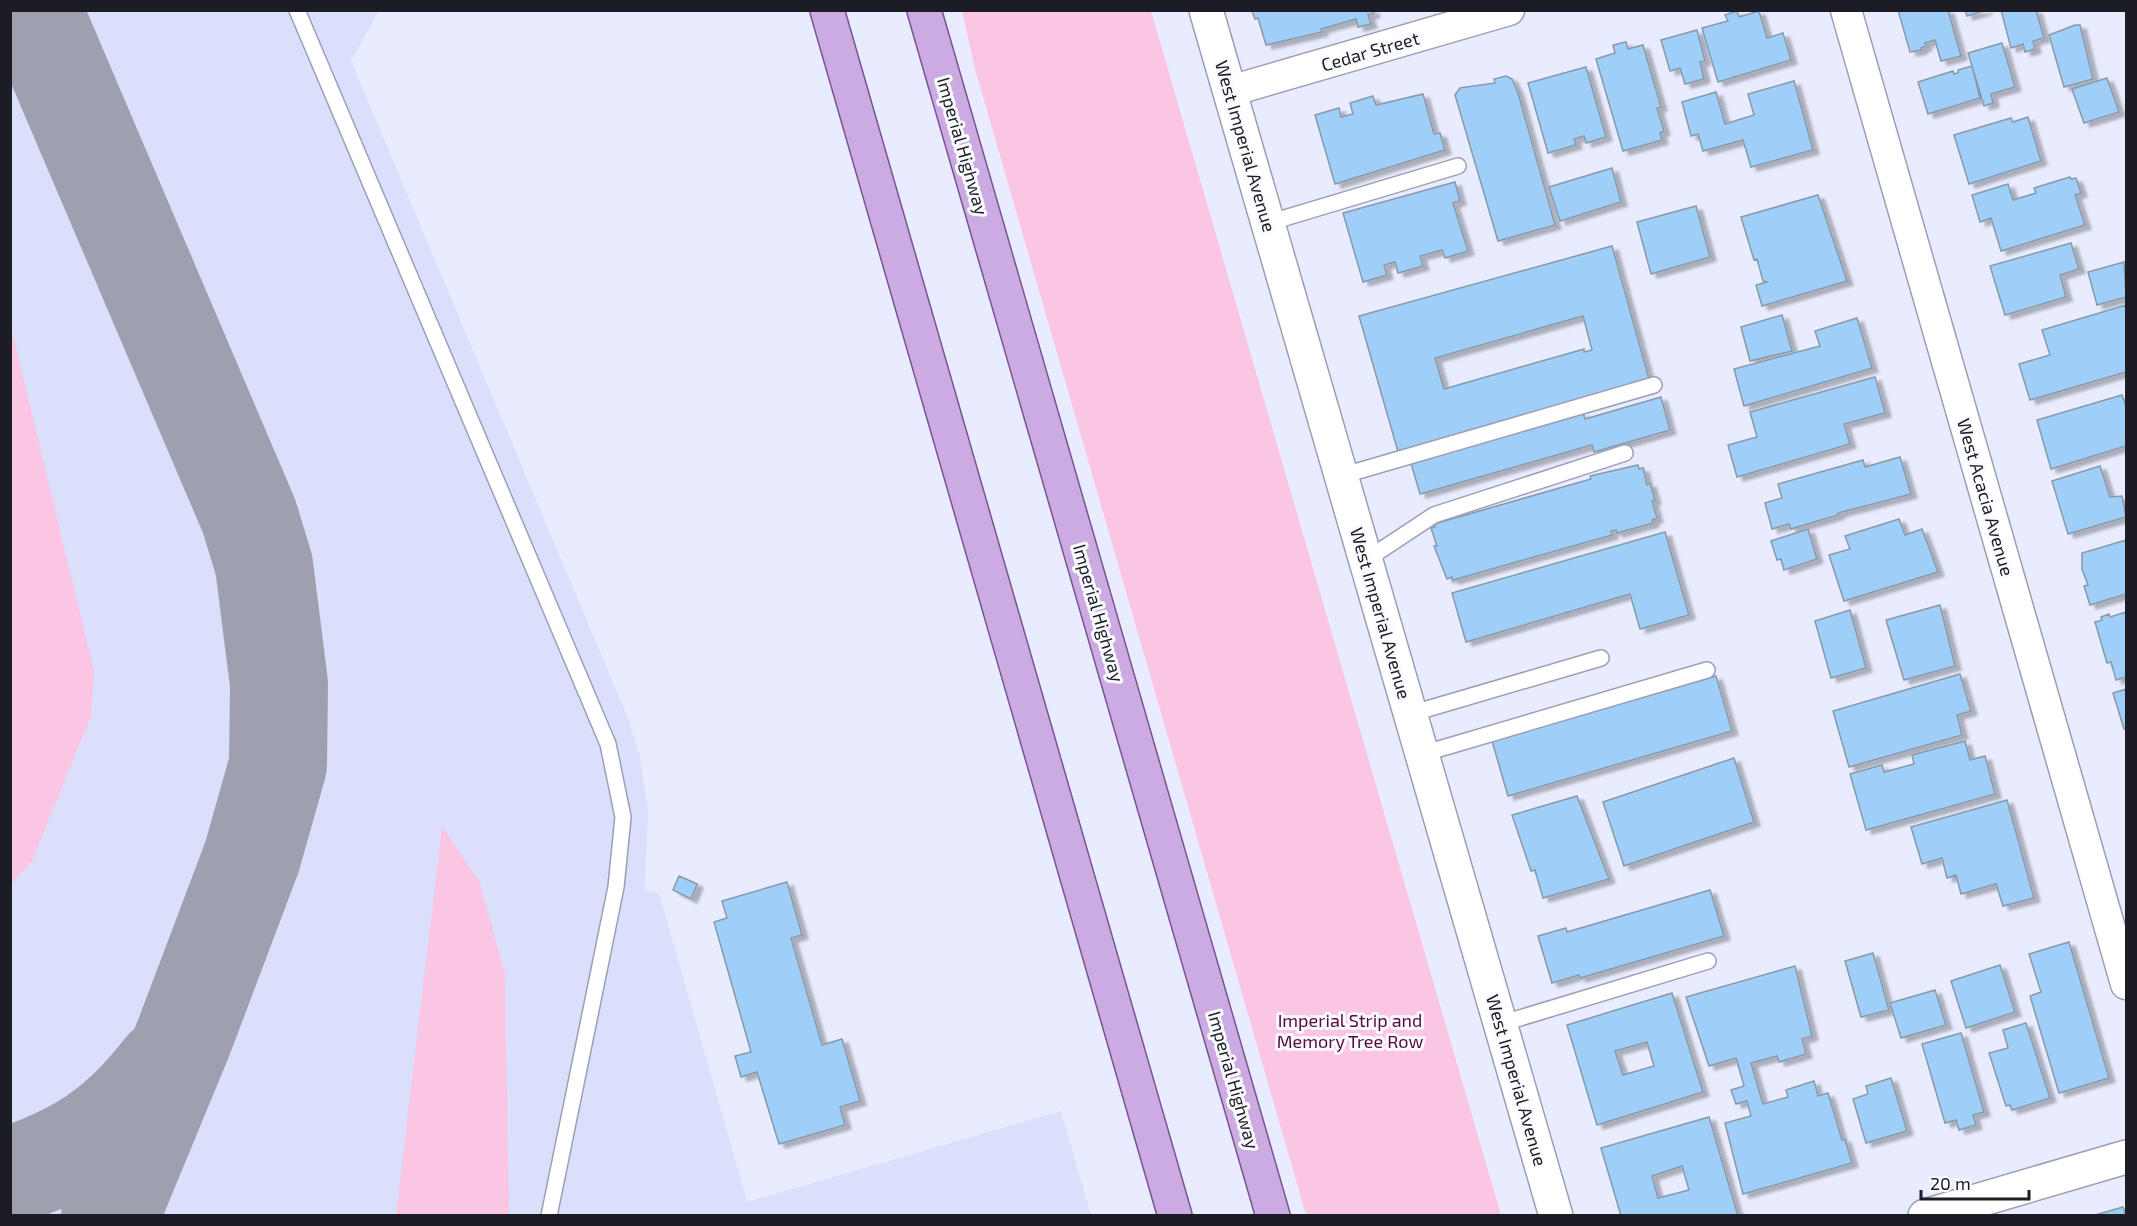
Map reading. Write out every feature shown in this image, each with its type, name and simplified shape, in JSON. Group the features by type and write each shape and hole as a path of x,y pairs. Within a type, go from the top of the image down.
{"main road":[{"path":"827,10 1175,1215"},
{"name":"Imperial Highway","path":"925,14 1273,1215"}],"street":[{"name":"West Imperial Avenue","path":"1206,10 1556,1215"},
{"name":"Cedar Street","path":"1230,91 1509,10"},
{"name":"West Acacia Avenue","path":"1846,10 2127,984"},
{"path":"1925,1215 2127,1157"}],"lane":[{"path":"297,10 588,694 608,744 624,817 616,887 549,1215"},
{"path":"1268,224 1458,166"},
{"path":"1341,476 1654,385"},
{"path":"1366,560 1434,515 1625,453"},
{"path":"1410,714 1601,658"},
{"path":"1422,754 1707,670"},
{"path":"1500,1024 1708,961"}],"shaded area":[{"path":"10,11 379,11 351,61 628,718 640,757 648,810 645,890 659,894 747,1202 1061,1111 1091,1215 11,1215"}],"green space":[{"name":"Imperial Strip and Memory Tree Row","path":"962,11 1151,11 1501,1215 1306,1215 975,69"},
{"path":"10,323 94,671 91,716 32,861 11,884"},
{"path":"442,826 479,881 505,973 509,1215 396,1215"}],"building":[{"path":"1373,10 1374,13 1368,15 1371,24 1358,27 1356,19 1321,29 1322,32 1266,45 1258,18 1255,19 1252,11"},
{"path":"1898,10 1948,10 1961,56 1941,61 1935,40 1925,43 1926,46 1921,50 1910,52"},
{"path":"1965,10 1987,10 1967,16"},
{"path":"2001,10 2036,10 2044,38 2033,41 2035,49 2025,52 2023,44 2011,48"},
{"path":"1737,11 1739,17 1759,11 1767,38 1783,33 1791,60 1718,82 1702,28 1728,21 1725,15"},
{"path":"2080,25 2093,79 2064,87 2049,35"},
{"path":"1697,30 1705,61 1700,62 1704,79 1685,84 1680,68 1670,71 1661,40"},
{"path":"1626,42 1628,49 1643,45 1661,107 1657,108 1664,131 1660,133 1662,140 1623,151 1596,59 1615,53 1613,45"},
{"path":"2002,43 2015,87 1991,94 1993,103 1984,106 1968,53"},
{"path":"1972,66 1980,98 1928,114 1918,82 1953,71 1954,74 1958,73 1958,70"},
{"path":"1586,67 1606,137 1586,143 1584,136 1574,139 1576,145 1548,153 1528,83"},
{"path":"1506,76 1512,79 1518,93 1555,225 1498,241 1455,95 1460,88 1495,83 1494,79"},
{"path":"2107,78 2119,112 2084,123 2072,89"},
{"path":"1794,81 1813,150 1751,167 1743,140 1703,151 1698,134 1691,136 1682,102 1716,92 1725,124 1754,115 1748,94"},
{"path":"1423,94 1434,134 1440,133 1445,150 1335,184 1315,115 1339,108 1341,117 1353,114 1350,103 1373,96 1376,105"},
{"path":"2028,117 2041,161 1969,184 1954,135 2011,118 2013,122"},
{"path":"1612,168 1621,202 1560,221 1549,187"},
{"path":"2070,177 2071,179 2076,178 2081,193 2075,195 2085,225 2001,251 1991,218 1980,222 1972,195 2008,184 2013,200 2036,193 2034,188"},
{"path":"1455,182 1460,201 1453,203 1468,251 1445,258 1442,250 1420,256 1423,266 1398,273 1395,262 1384,265 1387,275 1363,282 1343,213"},
{"path":"1818,195 1847,281 1762,306 1756,285 1767,282 1763,281 1757,259 1754,260 1741,217"},
{"path":"1696,206 1710,257 1651,274 1637,222"},
{"path":"2071,243 2079,269 2060,275 2066,297 2005,315 1990,266"},
{"path":"1612,246 1649,379 1399,455 1359,316","holes":["1583,316 1592,350 1584,352 1584,349 1444,389 1435,358"]},
{"path":"2124,262 2126,297 2097,305 2088,272"},
{"path":"2126,305 2126,372 2030,400 2019,364 2050,355 2042,330"},
{"path":"1782,315 1792,351 1750,361 1741,327"},
{"path":"1857,318 1872,368 1744,406 1734,369 1820,346 1815,331"},
{"path":"1875,377 1885,413 1844,424 1850,444 1737,477 1728,445 1757,437 1750,412"},
{"path":"2122,395 2126,406 2126,446 2051,469 2037,420"},
{"path":"1661,397 1670,430 1594,452 1592,445 1420,494 1411,463 1583,413 1585,419"},
{"path":"1900,457 1911,494 1838,513 1838,515 1791,529 1789,524 1772,529 1765,503 1782,498 1778,484 1863,460 1865,467"},
{"path":"1638,465 1639,469 1643,468 1647,485 1650,483 1655,500 1652,501 1657,518 1652,520 1653,523 1617,533 1616,530 1611,531 1612,535 1453,580 1452,577 1447,579 1434,546 1437,546 1431,528 1435,527 1434,524 1591,479 1590,476"},
{"path":"2100,466 2110,497 2122,496 2126,517 2068,534 2052,481"},
{"path":"1899,519 1905,535 1922,529 1938,572 1844,601 1829,555 1850,549 1845,536"},
{"path":"1808,529 1817,559 1784,570 1781,559 1777,560 1771,541"},
{"path":"1665,532 1689,615 1640,629 1630,594 1466,642 1452,593"},
{"path":"2126,540 2126,594 2090,605 2084,586 2088,585 2082,569 2082,553"},
{"path":"1940,605 1955,666 1904,680 1886,620"},
{"path":"1850,610 1866,668 1831,678 1815,621"},
{"path":"2126,612 2126,677 2116,680 2111,662 2107,663 2095,622 2109,614 2110,617"},
{"path":"1960,674 1971,711 1957,715 1962,735 1849,767 1833,711"},
{"path":"1716,676 1732,731 1508,796 1492,741"},
{"path":"2126,689 2126,729 2124,729 2113,693"},
{"path":"1965,741 1970,760 1985,756 1995,794 1866,830 1850,774 1882,765 1884,772 1914,764 1912,755"},
{"path":"1734,758 1754,822 1624,866 1603,802"},
{"path":"1577,796 1609,879 1543,898 1535,870 1531,871 1512,815"},
{"path":"2007,800 2034,898 2003,906 1996,884 1961,894 1956,875 1947,878 1942,858 1922,864 1911,827"},
{"path":"679,876 697,884 691,899 673,890"},
{"path":"787,882 802,935 791,938 822,1045 842,1039 860,1101 840,1107 845,1125 779,1144 757,1072 741,1077 735,1056 751,1052 714,922 727,918 722,901"},
{"path":"1710,890 1724,936 1580,978 1579,975 1552,983 1538,936 1566,928 1567,932"},
{"path":"2069,942 2109,1078 2059,1093 2030,996 2041,992 2029,954"},
{"path":"1873,953 1889,1010 1861,1017 1845,961"},
{"path":"2000,965 2015,1012 1966,1028 1951,981"},
{"path":"1795,966 1812,1036 1802,1039 1806,1054 1779,1062 1777,1056 1751,1063 1763,1104 1788,1097 1786,1090 1814,1081 1818,1096 1828,1093 1842,1140 1845,1139 1852,1163 1743,1194 1725,1123 1751,1116 1747,1101 1736,1104 1731,1090 1744,1086 1736,1058 1709,1066 1686,997"},
{"path":"1935,990 1946,1025 1901,1038 1890,1003"},
{"path":"1672,993 1703,1092 1597,1125 1567,1025","holes":["1647,1042 1654,1066 1623,1075 1615,1051"]},
{"path":"2026,1023 2050,1098 2012,1110 2010,1105 2006,1106 1989,1053 2008,1048 2003,1030"},
{"path":"1961,1033 1984,1112 1973,1115 1976,1125 1959,1130 1956,1120 1945,1123 1922,1044"},
{"path":"1891,1078 1907,1131 1866,1143 1853,1099 1868,1094 1866,1086"},
{"path":"1709,1117 1738,1216 1621,1216 1601,1148","holes":["1682,1166 1689,1190 1658,1198 1652,1176"]},
{"path":"2123,1207 2126,1216 2092,1216"}],"taxiway":[{"path":"33,10 249,516 264,565 279,684 278,765 252,857 184,1037 110,1216"},
{"path":"10,1176 78,1147 96,1135 131,1106 164,1068"}]}
